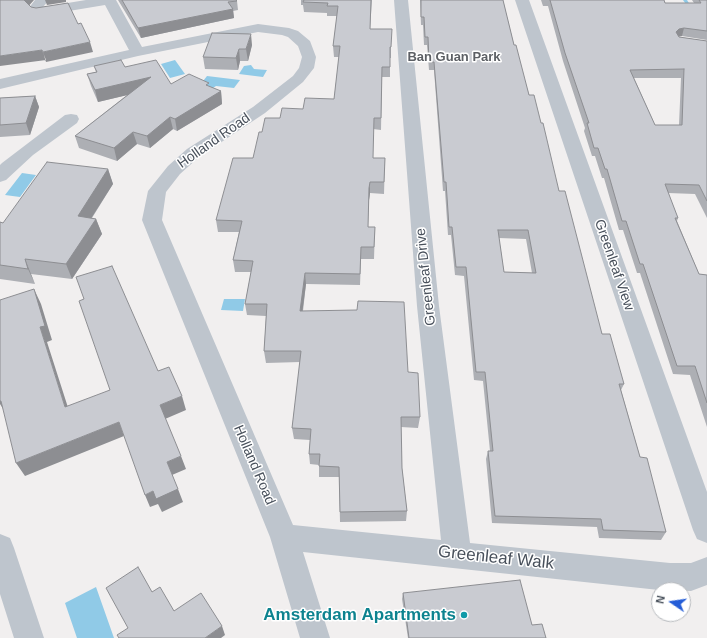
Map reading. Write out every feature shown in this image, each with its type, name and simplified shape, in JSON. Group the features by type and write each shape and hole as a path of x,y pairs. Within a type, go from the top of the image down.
{"street":[{"path":"39,4 39,12 44,12 109,0 138,52"},
{"name":"Greenleaf Drive","path":"401,0 428,306 457,554"},
{"name":"Greenleaf View","path":"522,0 707,530"},
{"name":"Holland Road","path":"0,84 138,52 258,28 270,28 293,34 305,44 309,50 306,68 298,79 259,110 193,153 174,170 158,191 152,220 284,537 315,638"},
{"path":"0,176 27,151 71,119"},
{"name":"Greenleaf Walk","path":"284,537 670,577 691,577 707,571"},
{"path":"0,548 29,638"}],"water":[{"path":"175,60 185,74 170,78 161,64"},
{"path":"251,65 254,69 267,70 263,77 239,74 244,66"},
{"path":"207,76 240,80 234,88 216,86 210,90 200,85"},
{"path":"22,173 36,175 20,197 5,195"},
{"path":"224,299 245,299 243,311 221,310"},
{"path":"96,587 114,638 77,638 65,603"}],"building":[{"path":"0,0 24,0 31,7 36,8 68,3 78,24 81,23 90,42 43,52 42,50 0,56"},
{"path":"122,0 237,1 228,2 233,9 138,28"},
{"path":"304,0 371,0 370,29 392,29 390,67 382,67 381,118 374,118 373,158 385,158 384,182 370,182 369,188 368,227 375,227 374,247 361,247 360,274 305,273 300,311 357,310 358,301 404,302 408,372 418,373 420,417 401,417 402,468 407,511 340,512 339,467 319,466 320,454 309,454 311,429 292,428 301,351 264,351 267,304 245,304 253,261 233,260 242,221 216,220 233,158 253,158 259,132 262,132 265,118 280,118 282,108 303,109 305,98 334,99 340,46 333,46 338,6 327,6 328,3 303,2"},
{"path":"421,0 503,0 514,45 516,45 529,95 534,95 541,123 543,123 559,191 565,191 602,334 610,334 624,384 619,384 640,457 647,458 666,532 603,530 601,519 495,516 488,451 493,451 485,372 476,372 466,267 456,267 452,227 449,227 446,182 444,182 434,62 429,62 428,37 425,37 424,17 421,17","holes":["498,230 528,230 536,273 504,272"]},
{"path":"550,0 664,0 665,3 701,3 699,0 707,0 707,31 684,28 679,29 676,32 679,37 707,41 707,201 699,185 665,184 678,218 675,218 699,274 707,275 707,403 695,366 677,366 643,264 640,264 626,221 622,221 607,169 605,169 598,148 594,148 587,123 589,123 565,53","holes":["684,69 682,125 655,125 630,70"]},
{"path":"212,33 251,34 246,49 239,49 236,58 203,57"},
{"path":"121,60 125,67 156,60 171,84 189,74 209,83 206,85 221,91 175,119 170,117 147,136 133,132 114,148 75,136 151,77 95,90 87,74 97,72 94,66"},
{"path":"35,96 26,123 0,125 0,98"},
{"path":"47,162 108,169 78,216 96,219 66,264 25,259 28,269 0,265 0,222 3,223"},
{"path":"112,266 158,371 169,367 182,396 160,405 181,456 167,462 178,489 156,499 153,491 145,495 119,422 16,463 0,401 0,300 34,289 45,326 40,327 65,407 110,390 79,301 84,299 76,277"},
{"path":"138,567 152,592 160,587 174,611 201,593 222,626 205,638 119,638 117,635 128,628 106,588"},
{"name":"Amsterdam Apartments","path":"520,580 532,625 542,624 546,638 409,638 403,593"}],"waterway":[{"path":"685,0 690,8 688,8"}],"place":[{"name":"Amsterdam Apartments","path":"464,615"}],"district":[{"name":"Ban Guan Park","path":"454,57"}]}
